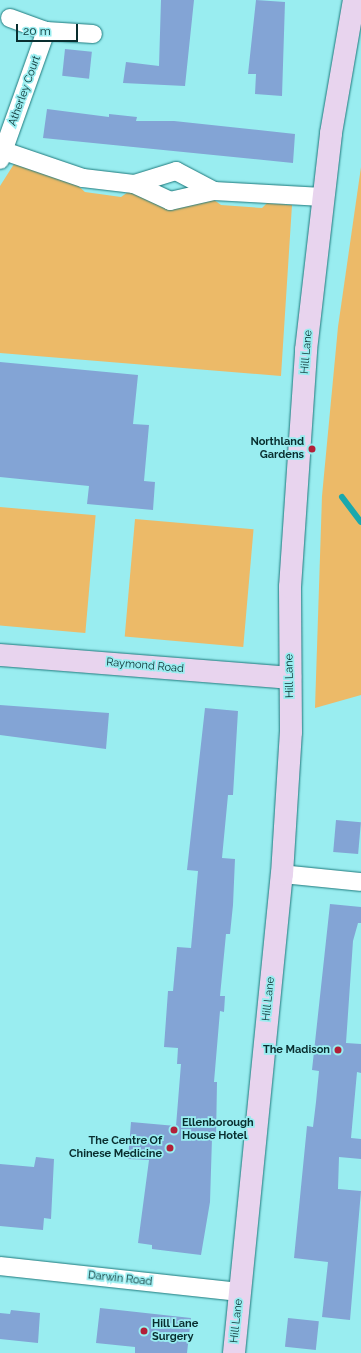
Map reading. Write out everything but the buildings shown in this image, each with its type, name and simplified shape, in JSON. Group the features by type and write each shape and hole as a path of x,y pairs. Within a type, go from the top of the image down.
{"street":[{"name":"Hill Lane","path":"234,1353 282,874 291,732 290,587 295,501 323,198 354,0"},
{"path":"10,18 46,32 93,34"},
{"name":"Atherley Court","path":"46,32 2,155 84,178 134,184 170,201 214,191 323,198"},
{"name":"Atherley Court","path":"134,184 176,171 214,191"},
{"name":"Raymond Road","path":"0,655 290,678"},
{"path":"282,874 361,882"},
{"name":"Darwin Road","path":"0,1266 240,1292"}],"shaded area":[{"path":"14,164 75,183 85,192 121,197 131,190 164,208 178,208 210,197 221,205 262,208 267,203 292,205 281,376 0,353 0,186"},
{"path":"361,167 361,695 315,708 322,496 338,327"},
{"path":"0,507 96,515 85,633 0,625"},
{"path":"135,519 254,529 243,647 125,637"}],"waterway":[{"path":"342,497 361,522"}],"place":[{"name":"Northland Gardens","path":"312,449"},
{"name":"The Madison","path":"338,1050"},
{"name":"Ellenborough House Hotel","path":"174,1130"},
{"name":"The Centre Of Chinese Medicine","path":"170,1148"},
{"name":"Hill Lane Surgery","path":"144,1331"}]}
